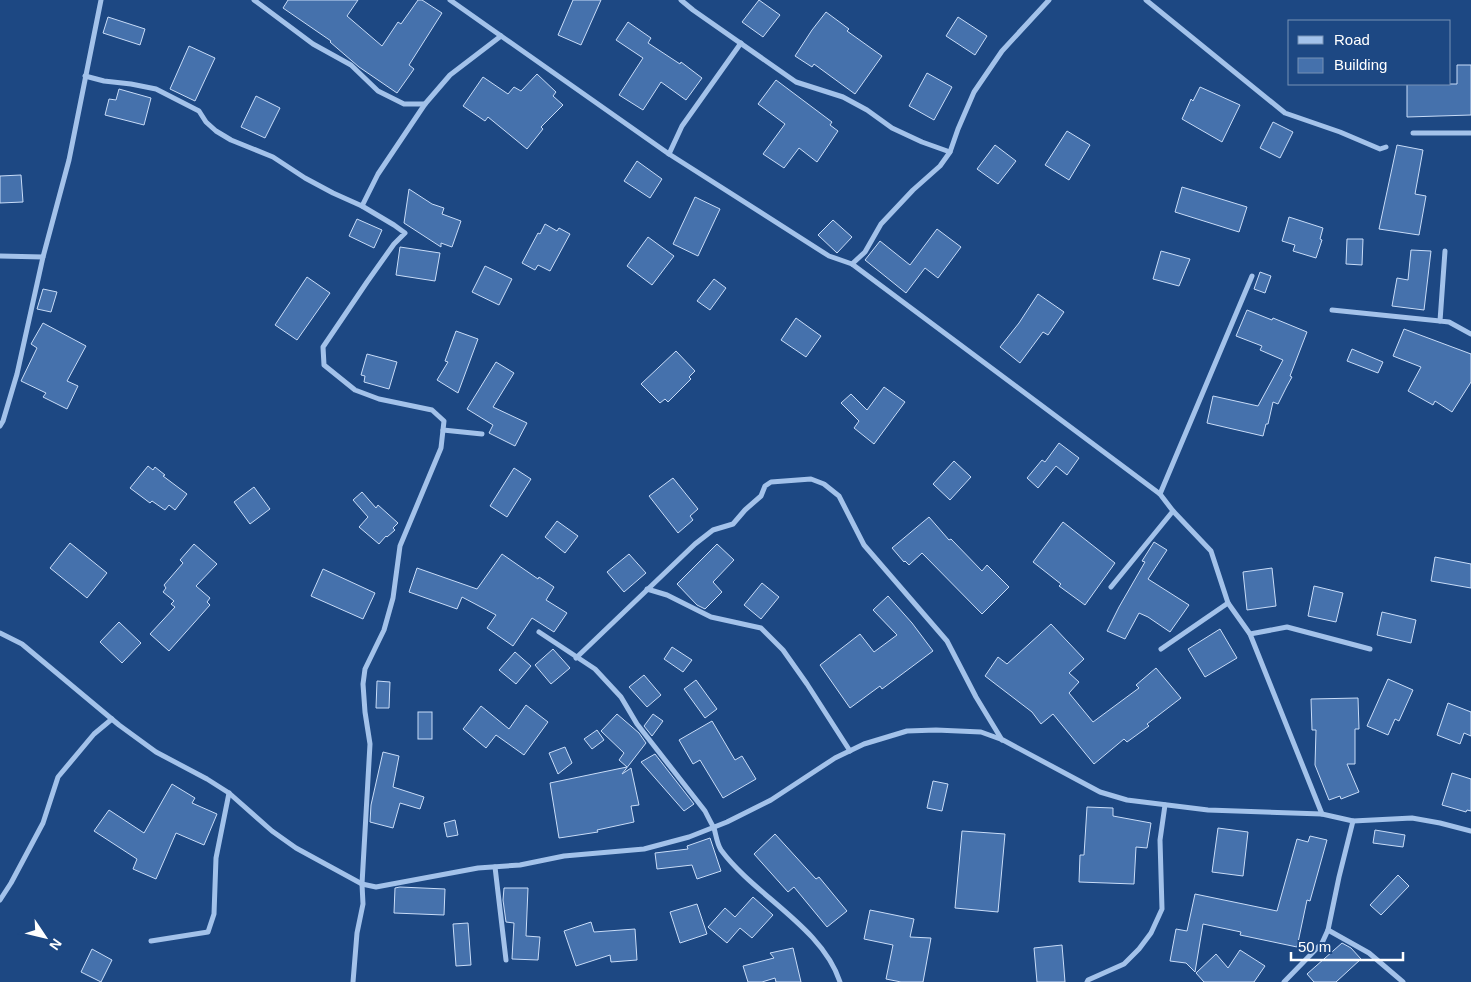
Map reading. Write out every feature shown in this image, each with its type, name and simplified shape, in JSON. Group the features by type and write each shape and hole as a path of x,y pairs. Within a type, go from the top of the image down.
{"street":[{"path":"0,426 17,374 43,258 69,160 101,0"},
{"path":"254,0 313,44 350,65 378,91 404,104 425,104"},
{"path":"450,0 669,154 829,256 852,264 1160,494 1173,511 1211,551 1228,603 1250,634 1322,814"},
{"path":"682,0 692,10 796,82 843,97 867,110 892,128 950,152"},
{"path":"852,264 865,252 881,224 913,190 940,166 950,152 974,92 1002,50 1049,0"},
{"path":"1146,0 1285,113 1340,132 1380,149 1386,147"},
{"path":"362,206 378,174 425,104 450,75 501,36"},
{"path":"669,154 682,126 741,43"},
{"path":"85,76 156,89 199,111 216,132 273,157 326,190 362,206 405,233 394,244 323,347 324,365 355,390 432,410 444,421 441,448 400,546 393,598 384,630 365,669 363,684 370,744 362,884 363,904 356,933 353,982"},
{"path":"1413,133 1471,133"},
{"path":"1440,321 1444,251"},
{"path":"0,256 43,258"},
{"path":"1160,494 1252,276"},
{"path":"1332,310 1449,322 1471,334"},
{"path":"443,430 482,434"},
{"path":"576,658 695,544 713,530 733,524 761,496 765,486 771,482 811,479 824,484 839,496 864,545 947,640 976,697 1003,740"},
{"path":"1111,587 1173,511"},
{"path":"648,589 667,595 711,618 762,628 783,650 850,751"},
{"path":"1161,649 1228,603"},
{"path":"1250,634 1288,627 1370,648"},
{"path":"0,632 22,644 112,719 156,752 229,793 296,848 362,884 376,887 478,868 520,865 564,856 644,849 689,837 771,800 835,758 864,744 907,732 936,730 981,732 1003,740 1100,792 1127,800 1208,810 1322,814 1353,821 1412,818 1471,831"},
{"path":"539,632 595,669 621,697 637,724 705,812 713,827 720,849 743,873 820,944 835,966 840,982"},
{"path":"0,900 43,824 58,777 94,734 112,719"},
{"path":"151,941 208,932 214,914 216,858 229,793"},
{"path":"1087,982 1124,964 1151,933 1162,909 1160,840 1165,804"},
{"path":"1284,982 1322,943 1328,930 1338,877 1353,821"},
{"path":"495,867 506,960"},
{"path":"1328,930 1369,952 1403,982"}],"building":[{"path":"288,0 358,0 347,16 382,46 398,22 401,24 418,0 422,0 442,13 409,65 414,69 397,93 359,67 331,41 283,8"},
{"path":"573,0 601,0 581,45 558,35"},
{"path":"759,0 780,15 763,37 742,22"},
{"path":"826,12 849,29 847,31 882,56 855,94 814,64 812,67 795,56"},
{"path":"108,17 145,29 140,45 103,33"},
{"path":"958,17 987,36 975,55 946,36"},
{"path":"628,22 651,38 648,43 680,64 681,62 702,78 686,100 661,82 643,110 619,95 643,58 616,40"},
{"path":"189,46 215,58 195,101 170,89"},
{"path":"1457,65 1471,65 1471,115 1407,117 1407,85 1457,84"},
{"path":"927,73 952,87 934,120 909,106"},
{"path":"537,74 556,92 553,96 563,105 541,127 543,129 527,149 488,117 485,121 463,106 483,77 508,94 514,87 521,91"},
{"path":"776,80 832,122 830,125 838,131 817,162 799,148 784,168 763,154 785,124 758,104"},
{"path":"1200,87 1240,105 1222,142 1182,119 1191,99 1193,101"},
{"path":"119,89 151,98 144,125 105,115 109,99 116,100"},
{"path":"256,96 280,108 265,138 241,127"},
{"path":"1273,122 1293,132 1280,158 1260,148"},
{"path":"1067,131 1090,145 1069,180 1045,165"},
{"path":"995,145 1016,161 998,184 977,169"},
{"path":"1397,145 1423,150 1415,194 1426,196 1419,235 1379,229"},
{"path":"637,161 662,179 650,198 624,181"},
{"path":"21,175 23,202 0,203 0,176"},
{"path":"1182,187 1247,207 1239,232 1175,212"},
{"path":"409,189 432,204 444,208 442,214 461,221 452,247 441,243 441,247 404,223"},
{"path":"695,197 720,209 698,256 673,244"},
{"path":"1289,217 1323,228 1320,239 1322,240 1316,258 1293,251 1295,245 1282,241"},
{"path":"357,219 382,230 374,248 349,236"},
{"path":"833,220 852,237 837,253 818,235"},
{"path":"545,224 557,231 559,228 570,234 550,271 538,265 535,270 522,263"},
{"path":"937,229 961,247 938,278 925,268 906,293 865,260 880,241 910,265"},
{"path":"648,237 674,256 652,285 627,266"},
{"path":"1347,239 1363,239 1362,265 1346,264"},
{"path":"400,247 440,253 435,281 396,275"},
{"path":"1411,250 1431,251 1424,310 1392,306 1397,278 1408,280"},
{"path":"1161,251 1190,259 1179,286 1153,279"},
{"path":"485,266 512,279 499,305 472,292"},
{"path":"1260,272 1271,276 1265,293 1254,289"},
{"path":"307,277 330,293 297,340 275,325"},
{"path":"714,279 726,288 710,310 697,301"},
{"path":"43,289 57,292 51,312 37,309"},
{"path":"1038,294 1064,312 1048,335 1043,332 1020,363 1000,347"},
{"path":"1247,310 1307,332 1290,376 1292,377 1278,404 1273,402 1263,436 1207,423 1213,396 1258,406 1283,360 1260,350 1262,346 1236,336"},
{"path":"796,318 821,336 806,357 781,340"},
{"path":"43,323 86,346 67,381 78,386 67,409 43,397 46,393 21,381 37,348 31,344"},
{"path":"1404,329 1471,354 1471,382 1452,412 1435,401 1433,405 1408,391 1421,367 1393,356"},
{"path":"456,331 478,339 458,393 437,380 448,362 445,361"},
{"path":"1352,349 1383,362 1378,373 1347,361"},
{"path":"676,351 695,371 689,377 691,379 668,402 665,399 660,403 641,384"},
{"path":"367,354 397,362 389,389 364,382 365,376 361,375"},
{"path":"496,362 514,373 493,407 527,423 515,446 489,433 493,425 467,409"},
{"path":"884,387 905,402 874,444 854,428 859,421 841,403 851,394 867,410"},
{"path":"1059,443 1079,458 1067,475 1056,466 1038,488 1027,478 1042,460 1045,462"},
{"path":"954,461 971,477 950,500 933,484"},
{"path":"148,466 153,470 155,467 165,475 163,476 187,494 175,510 169,505 165,510 152,501 150,503 130,488"},
{"path":"514,468 531,479 507,517 490,506"},
{"path":"673,478 698,509 690,516 693,520 678,533 649,496"},
{"path":"254,487 270,509 250,524 234,502"},
{"path":"362,492 376,508 378,505 398,523 393,528 395,530 379,544 359,527 368,517 353,500"},
{"path":"929,517 949,540 951,539 982,571 987,565 1009,587 982,614 922,553 909,565 892,548"},
{"path":"557,521 578,536 565,553 545,537"},
{"path":"1063,522 1115,563 1085,605 1059,586 1061,584 1033,562"},
{"path":"1154,542 1167,550 1148,579 1189,605 1170,632 1139,613 1125,639 1107,631 1145,562 1142,561"},
{"path":"70,543 107,573 87,598 50,568"},
{"path":"194,544 217,564 196,586 210,598 207,602 210,605 169,651 150,634 175,607 171,604 174,601 163,592 166,588 164,585 183,563 180,560"},
{"path":"717,544 734,560 713,582 722,592 705,609 697,605 677,584"},
{"path":"502,554 538,579 539,577 554,587 546,600 567,613 554,632 532,618 513,646 487,628 496,615 462,597 457,609 409,592 417,568 477,589"},
{"path":"629,554 646,573 624,592 607,572"},
{"path":"1435,557 1471,564 1471,588 1431,581"},
{"path":"1272,568 1276,606 1247,610 1243,572"},
{"path":"323,569 375,593 363,619 311,596"},
{"path":"762,583 779,597 761,619 744,605"},
{"path":"1314,586 1343,593 1336,622 1308,616"},
{"path":"888,596 933,651 882,689 880,686 850,708 820,665 860,634 874,652 897,635 873,610"},
{"path":"1382,612 1416,620 1411,643 1377,635"},
{"path":"119,622 141,643 122,663 100,642"},
{"path":"1051,624 1084,659 1069,673 1079,682 1069,693 1093,722 1139,688 1136,685 1156,668 1181,698 1147,724 1149,726 1127,742 1124,739 1094,764 1053,714 1041,724 1032,712 985,676 998,657 1007,664"},
{"path":"1220,629 1237,658 1205,677 1188,649"},
{"path":"672,647 692,660 683,672 664,659"},
{"path":"553,649 570,668 551,684 535,665"},
{"path":"515,652 531,666 516,684 499,670"},
{"path":"644,675 661,695 647,707 629,687"},
{"path":"1388,679 1413,690 1399,721 1395,719 1388,735 1367,726"},
{"path":"696,680 717,709 705,718 684,689"},
{"path":"377,681 390,682 389,708 376,708"},
{"path":"1358,698 1359,729 1355,729 1355,764 1347,764 1359,792 1341,799 1340,796 1329,800 1315,765 1316,730 1312,730 1311,699"},
{"path":"1448,703 1471,712 1471,736 1464,733 1460,744 1437,735"},
{"path":"526,705 548,722 524,755 496,735 486,748 463,729 481,706 509,729"},
{"path":"418,712 432,712 432,739 418,739"},
{"path":"617,714 639,733 646,743 622,774 631,768 639,805 631,806 634,822 597,830 598,832 559,838 550,783 627,767 619,760 624,753 601,731"},
{"path":"653,714 663,721 652,736 644,726"},
{"path":"712,721 735,760 742,756 756,779 723,798 700,760 693,764 679,740"},
{"path":"597,730 604,740 592,749 584,739"},
{"path":"565,747 572,763 558,774 549,753"},
{"path":"383,752 399,756 393,787 424,797 420,809 400,803 393,828 370,822 371,805"},
{"path":"655,754 694,804 684,811 641,762"},
{"path":"1452,773 1471,779 1471,811 1467,810 1466,812 1442,805"},
{"path":"933,781 948,784 942,811 927,808"},
{"path":"172,784 195,798 192,803 217,814 204,845 176,833 156,879 133,869 137,859 94,831 109,810 144,833"},
{"path":"1087,807 1113,808 1113,816 1151,823 1147,848 1136,847 1134,884 1079,882 1080,855 1084,855"},
{"path":"455,820 458,835 447,837 444,823"},
{"path":"1218,828 1248,832 1243,876 1212,872"},
{"path":"1375,830 1405,835 1403,847 1373,843"},
{"path":"962,831 1005,834 998,912 955,908"},
{"path":"775,834 816,879 819,877 847,911 827,927 794,887 788,892 754,854"},
{"path":"1310,836 1327,840 1310,901 1307,900 1297,947 1240,935 1241,932 1203,924 1195,972 1186,963 1170,961 1176,929 1187,931 1195,894 1277,911 1297,839 1308,842"},
{"path":"710,838 721,871 697,879 692,865 657,869 655,853 688,849 687,846"},
{"path":"1398,875 1409,886 1381,915 1370,905"},
{"path":"395,888 445,889 444,915 394,913"},
{"path":"504,888 528,888 526,936 540,937 538,960 512,959 514,923 506,922 503,900"},
{"path":"753,897 773,915 752,938 740,928 727,943 708,927 725,908 735,917"},
{"path":"697,904 707,934 680,943 670,912"},
{"path":"870,910 914,919 910,937 931,938 923,982 901,982 886,979 893,945 864,939"},
{"path":"591,922 594,932 635,929 637,960 611,962 610,955 576,966 564,931"},
{"path":"468,923 471,965 456,966 453,924"},
{"path":"1342,943 1351,948 1361,959 1336,982 1314,982 1307,974"},
{"path":"1062,945 1065,982 1037,982 1034,948"},
{"path":"793,948 801,982 776,982 775,978 762,982 748,982 743,966 774,958 770,953"},
{"path":"92,949 112,960 101,982 81,972"},
{"path":"1240,950 1265,966 1254,982 1204,982 1196,973 1216,954 1228,968"}]}
